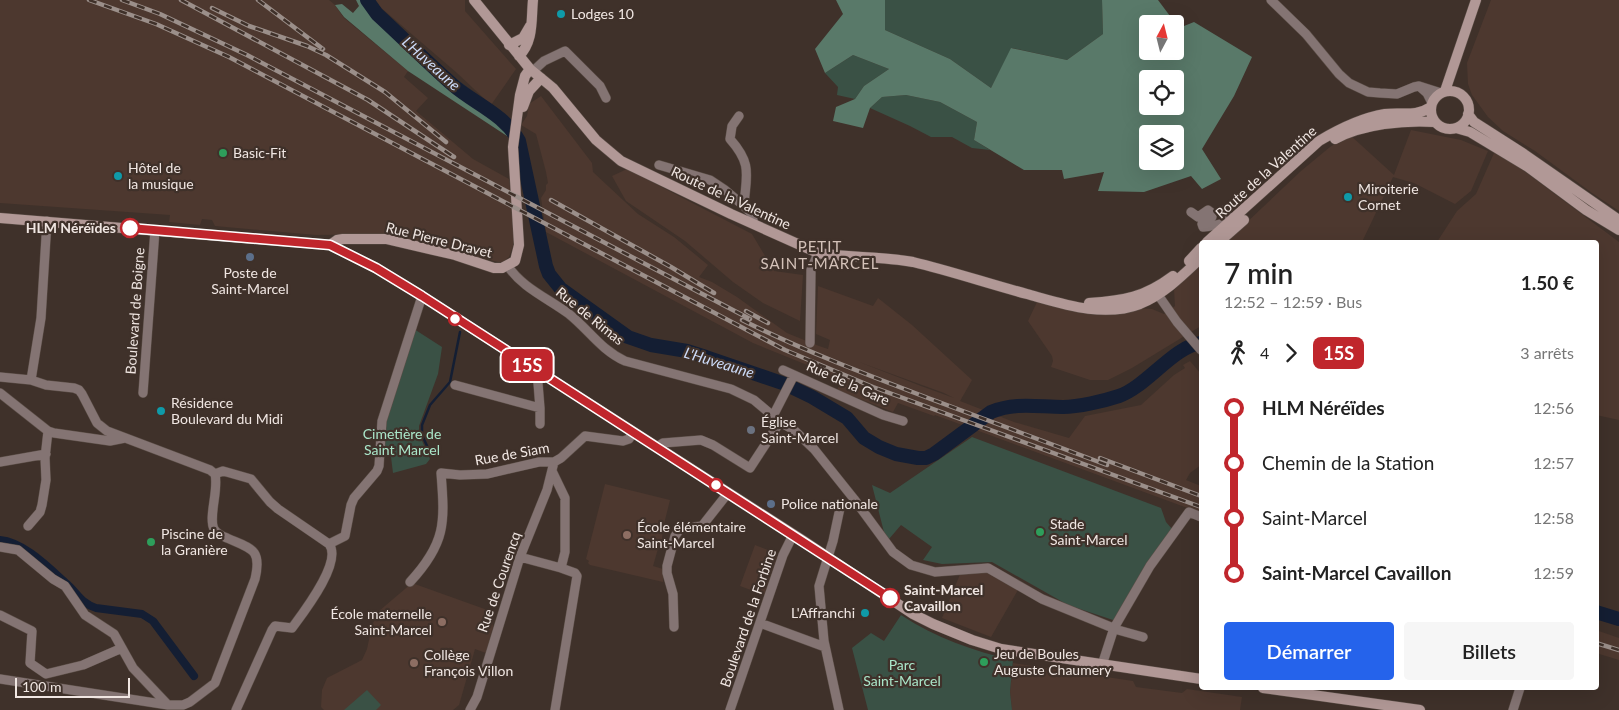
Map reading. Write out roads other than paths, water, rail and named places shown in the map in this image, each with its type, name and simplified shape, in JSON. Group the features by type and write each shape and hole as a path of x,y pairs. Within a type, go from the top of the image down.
{"street":[{"name":"Route de la Valentine","path":"474,0 519,56 553,88 596,140 621,161 818,253 832,256 891,258 913,262 1069,306 1102,310 1138,304 1175,282 1199,260"},
{"path":"519,56 524,51 531,37 533,0"},
{"path":"1271,0 1306,34 1339,74 1349,83 1368,92 1390,94 1403,92 1414,86 1419,86 1443,92 1456,92 1461,95 1468,103 1468,114 1466,120 1456,128"},
{"path":"1432,105 1443,92 1476,0"},
{"path":"509,45 523,38 531,26"},
{"path":"535,72 544,61 565,51 568,52 600,86 606,98"},
{"path":"1455,62 1455,78 1461,95"},
{"name":"Rue Pierre Dravet","path":"330,245 337,240 343,239 386,239 456,255 494,268 508,266 515,261 519,245 513,147 517,120 522,112 535,72"},
{"path":"1419,86 1428,93 1432,105 1431,112 1436,122 1445,128 1456,128 1470,132 1528,167 1586,210 1619,230"},
{"name":"Route de la Valentine","path":"1209,240 1319,141 1356,122 1386,114 1424,112 1432,105"},
{"path":"1391,124 1393,118 1399,114"},
{"path":"1468,114 1474,122 1619,220"},
{"path":"738,116 732,126 730,139 742,153 746,162 747,178 744,206"},
{"name":"Route de la Valentine","path":"1222,240 1321,148 1343,135 1361,128 1391,124 1436,122"},
{"path":"659,165 710,180 726,190 751,213 754,224"},
{"path":"1221,240 1224,233 1230,227 1226,209"},
{"path":"1191,212 1198,217 1208,210 1210,211 1212,217 1202,224 1203,227 1207,228 1221,222 1230,223"},
{"path":"0,218 330,245 376,268 422,296 913,614 933,624 972,640 1020,652 1199,679"},
{"path":"31,380 41,318 47,221"},
{"name":"Boulevard de Boigne","path":"143,393 155,230"},
{"name":"Route de la Valentine","path":"1156,292 1199,250"},
{"path":"810,343 811,272 818,253"},
{"name":"Rue de Rimas","path":"508,266 516,278 569,314 605,350 614,356 625,361 740,392 754,400 794,430 814,449 854,499 892,552 912,565 935,572 988,568 1042,599 1114,628 1143,637"},
{"path":"1156,292 1199,348"},
{"path":"329,544 345,536 354,498 369,482 379,466 382,421 422,296"},
{"name":"Rue de la Gare","path":"783,370 793,377 883,415 903,420"},
{"path":"537,371 540,424"},
{"path":"0,377 31,380 46,385 79,390 97,423 107,431 204,466 215,474 217,484 212,519 214,529 223,536 253,551 258,566 255,579 215,683 189,706 168,705 0,679"},
{"path":"657,447 663,443 701,440 713,444 750,468 777,419 786,391 793,377"},
{"path":"455,385 540,408"},
{"path":"0,393 48,431 59,435 110,441 126,437"},
{"path":"28,526 40,512 42,505 46,480 48,431"},
{"name":"Rue de Siam","path":"410,582 426,563 438,542 443,521 441,473 460,475 487,474 539,462 553,467 586,436 623,441 629,439 633,432"},
{"path":"0,462 46,454"},
{"path":"553,467 565,498 565,552 561,568"},
{"name":"Rue de Courencq","path":"470,710 478,696 520,557 547,490 553,467"},
{"path":"215,474 222,471 251,478 278,509 333,548 326,575 314,598 292,628 275,626 272,630 236,710"},
{"path":"674,627 673,594 667,574 667,566 675,536 680,529 702,526 728,493"},
{"path":"840,508 828,558 818,586 825,644 840,710"},
{"path":"1102,665 1114,628 1150,566 1189,512 1199,516"},
{"name":"Boulevard de la Forbine","path":"730,710 783,554 793,535"},
{"path":"0,547 18,550 53,579 65,586 85,615 114,634 133,668 168,705"},
{"path":"520,557 561,568 575,573 577,576 554,710"},
{"path":"0,615 32,631 30,664 46,674 83,665 122,648"},
{"path":"760,623 825,644"},
{"path":"1277,690 1417,710"},
{"path":"1513,710 1519,690"}],"waterway":[{"name":"L'Huveaune","path":"367,0 377,14 443,76 462,92 497,116 513,132 519,141 546,266 549,274 561,289 628,337 651,345 687,351 706,357 785,384 812,397 847,418 864,438 879,447 896,454 926,458 991,412 1000,409 1018,406 1069,407 1119,396 1139,384 1181,351 1199,344"},
{"path":"428,448 422,435 422,425 430,405 450,382 460,332"},
{"path":"0,540 18,545 36,557 83,601 91,606 142,614 153,621 194,676"},
{"name":"L'Huveaune","path":"1599,613 1619,619"}],"railway":[{"path":"89,0 156,24 229,57 785,350 873,387 1199,506"},
{"path":"122,0 160,14 247,55 750,319"},
{"path":"181,0 368,100 454,157"},
{"path":"258,0 323,49"},
{"path":"212,8 249,26 307,46 326,55 385,92 446,142"},
{"path":"551,200 714,293"},
{"path":"746,311 768,323"},
{"path":"742,320 857,371 1107,465"},
{"path":"1100,458 1199,495"},
{"path":"1599,644 1619,650"}],"place":[{"name":"Lodges 10","path":"561,14"},
{"name":"Basic-Fit","path":"223,153"},
{"name":"Hôtel de la musique","path":"118,176"},
{"name":"Miroiterie Cornet","path":"1348,197"},
{"name":"HLM Néréïdes","path":"130,228"},
{"name":"Poste de Saint-Marcel","path":"250,257"},
{"name":"Résidence Boulevard du Midi","path":"161,411"},
{"name":"Église Saint-Marcel","path":"751,430"},
{"name":"Police nationale","path":"771,504"},
{"name":"Stade Saint-Marcel","path":"1040,532"},
{"name":"École élémentaire Saint-Marcel","path":"627,535"},
{"name":"Piscine de la Granière","path":"151,542"},
{"name":"Saint-Marcel Cavaillon","path":"890,598"},
{"name":"L'Affranchi","path":"865,613"},
{"name":"École maternelle Saint-Marcel","path":"442,622"},
{"name":"Jeu de Boules Auguste Chaumery","path":"984,662"},
{"name":"Collège François Villon","path":"414,663"}],"district":[{"name":"PETIT SAINT-MARCEL","path":"820,256"}],"park label":[{"name":"Cimetière de Saint Marcel","path":"402,442"},
{"name":"Parc Saint-Marcel","path":"902,674"}]}
